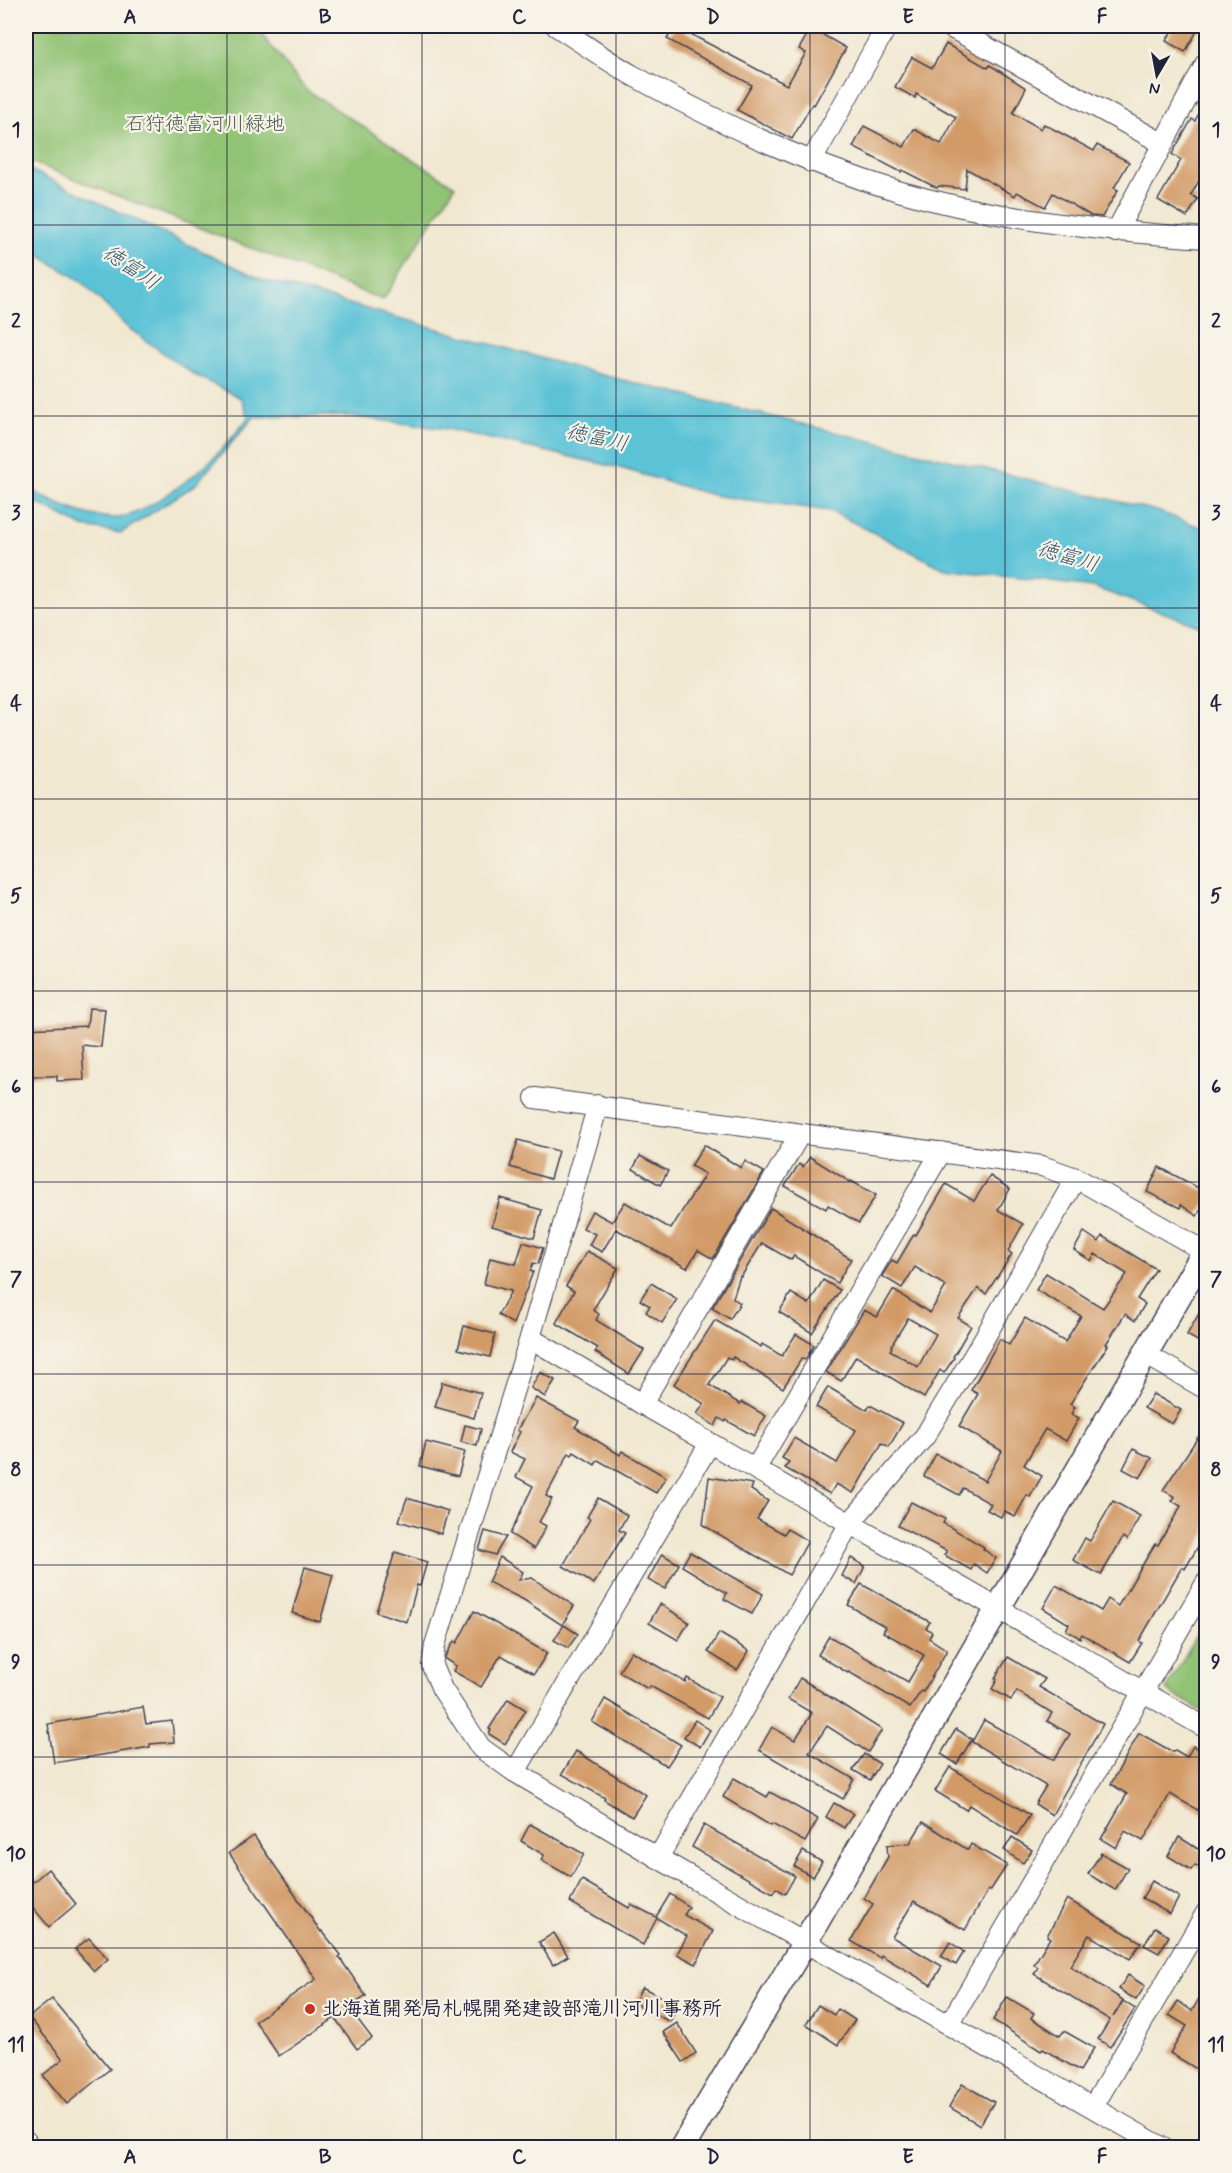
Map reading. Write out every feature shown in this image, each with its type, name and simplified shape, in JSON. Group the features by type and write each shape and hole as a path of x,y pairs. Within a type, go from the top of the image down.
{"street":[{"path":"556,26 630,74 739,130 811,162 899,191 994,213 1116,232 1206,238"},
{"path":"811,162 887,26"},
{"path":"948,26 1162,143"},
{"path":"1116,232 1206,63"},
{"path":"535,1098 1042,1166 1076,1178 1206,1251 805,1942 682,2148"},
{"path":"598,1106 530,1338 435,1645 432,1666 442,1689 481,1748 515,1772 658,1858 1163,2148"},
{"path":"642,1404 800,1134"},
{"path":"756,1468 941,1152"},
{"path":"658,1858 850,1523 925,1436 1076,1178"},
{"path":"530,1338 1206,1728"},
{"path":"1145,1354 1206,1389"},
{"path":"515,1772 710,1443"},
{"path":"949,2025 1206,1583"},
{"path":"1093,2107 1206,1913"},
{"path":"26,2141 28,2148"}],"green space":[{"name":"石狩徳富河川緑地","path":"26,26 255,26 306,90 455,186 383,300 26,160"},
{"path":"1206,1618 1206,1713 1166,1690"}],"water":[{"name":"徳富川","path":"26,168 261,279 598,374 1157,511 1206,529 1206,628 1093,587 945,569 831,511 712,495 620,468 447,429 348,416 254,417 195,485 121,533 83,527 26,497 26,487 57,504 91,515 115,518 138,512 165,496 209,462 248,418 241,398 193,374 127,327 81,281 26,247"}],"building":[{"path":"675,26 787,85 806,53 799,49 811,28 846,48 792,139 737,110 752,85 667,39"},
{"path":"1175,26 1200,26 1185,52 1166,41"},
{"path":"946,44 988,68 990,65 1026,88 1013,113 1041,129 1044,124 1094,151 1097,145 1129,162 1114,188 1118,190 1102,217 1091,216 1053,193 1045,207 1017,192 1015,196 967,169 965,189 939,186 937,188 853,147 864,126 904,147 914,129 941,144 956,117 916,94 915,98 895,87 912,57 932,68"},
{"path":"1206,100 1206,168 1191,195 1198,199 1187,217 1158,200 1181,160 1172,154 1192,119 1195,121"},
{"path":"89,1008 105,1009 101,1047 82,1045 84,1080 57,1081 57,1076 26,1076 26,1029 87,1026"},
{"path":"518,1140 558,1151 550,1179 510,1167"},
{"path":"704,1145 741,1168 745,1161 764,1172 713,1259 698,1250 687,1268 616,1229 602,1252 589,1245 595,1234 583,1228 592,1211 612,1222 625,1202 671,1229 705,1174 691,1166"},
{"path":"640,1156 668,1171 660,1185 633,1169"},
{"path":"810,1157 876,1195 859,1223 828,1205 826,1209 785,1186 799,1164 803,1167"},
{"path":"1159,1167 1206,1192 1206,1202 1197,1216 1181,1205 1180,1208 1147,1192"},
{"path":"990,1176 1010,1189 998,1210 1023,1224 1008,1251 1012,1254 986,1294 978,1288 958,1318 971,1326 954,1358 944,1373 940,1370 924,1398 856,1356 841,1381 826,1372 864,1310 877,1317 893,1290 930,1313 946,1286 915,1267 902,1288 882,1276 892,1260 897,1263 946,1184 974,1201","holes":["908,1318 936,1334 918,1367 890,1350"]},
{"path":"500,1198 542,1210 534,1238 492,1226"},
{"path":"771,1208 851,1259 837,1283 794,1256 791,1260 762,1243 740,1276 733,1298 740,1303 730,1319 712,1308"},
{"path":"1084,1232 1099,1242 1102,1236 1156,1269 1137,1299 1145,1304 1135,1321 1125,1314 1070,1404 1075,1407 1071,1414 1079,1418 1066,1441 1045,1429 1024,1465 1042,1476 1030,1497 1027,1495 1015,1517 1005,1511 1001,1517 987,1510 991,1504 963,1488 959,1495 924,1476 936,1454 985,1481 1002,1451 959,1426 978,1394 971,1390 1000,1339 1009,1345 1025,1318 1065,1342 1081,1316 1036,1290 1046,1273 1103,1308 1127,1274 1095,1254 1091,1261 1074,1250"},
{"path":"523,1242 543,1248 538,1264 533,1263 530,1271 533,1272 513,1324 498,1315 511,1291 484,1284 490,1258 516,1264"},
{"path":"587,1251 618,1268 593,1310 599,1314 596,1320 644,1350 629,1374 595,1352 598,1348 556,1323 574,1291 566,1286"},
{"path":"823,1280 840,1290 812,1333 779,1312 791,1293 809,1304"},
{"path":"651,1283 677,1299 662,1323 646,1312 650,1306 640,1300"},
{"path":"1206,1301 1206,1346 1187,1335"},
{"path":"715,1320 761,1347 762,1344 782,1356 796,1334 814,1345 805,1360 802,1358 783,1388 733,1357 732,1360 727,1357 709,1385 740,1404 742,1402 766,1416 754,1436 719,1418 715,1426 697,1414 704,1404 674,1384"},
{"path":"464,1326 495,1334 490,1357 458,1349"},
{"path":"540,1372 555,1380 545,1397 531,1388"},
{"path":"442,1382 481,1393 474,1418 435,1407"},
{"path":"828,1387 867,1410 870,1405 903,1423 889,1447 882,1443 853,1493 836,1484 830,1494 785,1468 789,1462 782,1458 794,1438 837,1463 856,1430 816,1407"},
{"path":"1153,1394 1181,1410 1172,1424 1144,1408"},
{"path":"536,1398 579,1421 575,1427 620,1455 622,1451 666,1477 656,1493 598,1460 595,1465 574,1452 572,1455 569,1453 546,1496 552,1499 539,1522 546,1526 534,1549 510,1534 533,1486 516,1477 525,1459 510,1452 520,1432 517,1430"},
{"path":"465,1425 481,1429 477,1446 461,1442"},
{"path":"1206,1425 1206,1533 1185,1569 1182,1567 1139,1641 1142,1643 1130,1662 1082,1634 1080,1638 1066,1630 1069,1624 1043,1608 1056,1585 1101,1611 1108,1599 1118,1606 1181,1506 1172,1501 1175,1497 1163,1490"},
{"path":"426,1442 465,1452 458,1476 420,1466"},
{"path":"1133,1449 1152,1458 1140,1478 1123,1469"},
{"path":"709,1477 753,1484 751,1490 768,1501 757,1519 784,1534 787,1529 808,1541 789,1575 703,1525"},
{"path":"407,1498 448,1511 441,1534 399,1521"},
{"path":"598,1498 627,1515 619,1530 625,1533 594,1584 563,1566 590,1519 587,1517"},
{"path":"1113,1501 1140,1516 1127,1540 1123,1537 1101,1575 1073,1560 1085,1538 1090,1541"},
{"path":"911,1502 945,1519 943,1523 984,1547 983,1549 996,1558 987,1573 974,1564 971,1570 944,1555 947,1551 898,1526"},
{"path":"485,1531 506,1537 495,1555 479,1550"},
{"path":"395,1552 427,1562 420,1586 417,1585 407,1622 376,1612"},
{"path":"690,1552 763,1594 752,1614 724,1599 727,1593 682,1566"},
{"path":"662,1554 679,1564 665,1589 648,1580"},
{"path":"500,1557 523,1572 519,1580 532,1578 574,1606 562,1625 524,1600 488,1582"},
{"path":"851,1558 865,1566 856,1584 842,1576"},
{"path":"305,1567 333,1575 320,1622 292,1613"},
{"path":"861,1584 930,1622 926,1628 932,1632 929,1638 947,1650 923,1692 921,1691 910,1708 818,1655 829,1636 908,1682 924,1655 883,1632 886,1627 848,1605"},
{"path":"660,1604 689,1622 678,1640 649,1623"},
{"path":"474,1611 547,1653 534,1674 501,1655 481,1687 453,1671 456,1666 445,1657 454,1641 457,1643"},
{"path":"564,1625 578,1634 568,1648 554,1640"},
{"path":"719,1633 749,1651 737,1670 708,1652"},
{"path":"631,1651 685,1682 687,1678 720,1697 708,1718 619,1672"},
{"path":"1008,1657 1045,1679 1039,1687 1103,1724 1052,1815 1035,1804 1046,1786 972,1742 984,1720 1054,1760 1070,1734 1047,1721 1052,1713 1017,1691 1011,1700 992,1689 997,1680 995,1678"},
{"path":"800,1678 882,1730 868,1752 827,1726 809,1753 854,1779 843,1799 759,1750 772,1727 795,1740 812,1713 788,1699"},
{"path":"508,1699 526,1710 505,1744 489,1734 491,1730 489,1729"},
{"path":"605,1699 681,1745 667,1766 592,1722"},
{"path":"143,1707 146,1724 172,1721 174,1742 150,1744 150,1747 54,1763 48,1724"},
{"path":"695,1720 710,1730 700,1747 684,1737"},
{"path":"956,1729 972,1739 957,1764 941,1754"},
{"path":"1139,1733 1187,1757 1193,1746 1206,1754 1206,1815 1170,1794 1143,1841 1125,1831 1116,1848 1101,1839 1127,1794 1111,1784"},
{"path":"576,1751 646,1795 632,1817 604,1800 605,1798 562,1774"},
{"path":"864,1754 880,1764 870,1780 853,1770"},
{"path":"950,1767 1030,1815 1017,1835 969,1805 966,1810 935,1791"},
{"path":"734,1778 767,1797 770,1792 818,1819 805,1842 772,1824 771,1826 723,1797"},
{"path":"834,1803 853,1814 844,1828 826,1817"},
{"path":"923,1822 968,1850 971,1844 1007,1865 990,1891 988,1890 965,1930 914,1901 892,1937 942,1966 931,1985 881,1955 880,1958 851,1941 873,1904 864,1898 888,1857 887,1845 910,1843"},
{"path":"530,1824 584,1854 571,1877 541,1860 544,1855 521,1841"},
{"path":"704,1825 795,1876 785,1894 776,1888 773,1893 692,1847"},
{"path":"254,1836 321,1932 341,1955 339,1957 366,1996 349,2008 372,2038 357,2049 335,2018 279,2056 255,2021 316,1979 229,1853"},
{"path":"1012,1837 1032,1850 1023,1863 1004,1850"},
{"path":"1179,1837 1206,1854 1200,1868 1195,1865 1191,1870 1168,1856"},
{"path":"803,1851 822,1862 813,1877 794,1866"},
{"path":"1101,1853 1128,1868 1115,1890 1088,1874"},
{"path":"48,1869 76,1904 49,1927 26,1899 26,1888"},
{"path":"582,1880 629,1908 631,1904 656,1917 670,1894 689,1907 684,1915 713,1931 696,1964 677,1954 687,1936 657,1918 643,1945 570,1902"},
{"path":"1152,1881 1179,1897 1170,1914 1142,1898"},
{"path":"1067,1899 1141,1942 1130,1959 1089,1935 1070,1966 1123,2000 1113,2017 1123,2001 1135,2009 1110,2047 1098,2039 1110,2020 1034,1974 1038,1967 1034,1964 1050,1938 1047,1936"},
{"path":"1155,1927 1169,1936 1159,1953 1144,1945"},
{"path":"554,1933 568,1956 553,1965 539,1942"},
{"path":"89,1938 108,1959 94,1971 75,1949"},
{"path":"950,1942 964,1952 956,1965 941,1956"},
{"path":"1128,1975 1145,1986 1136,2000 1119,1989"},
{"path":"1206,1986 1206,2060 1200,2071 1170,2053 1187,2026 1169,2015 1178,2001 1192,2011"},
{"path":"642,1987 678,2006 670,2022 634,2003"},
{"path":"1007,1997 1034,2013 1031,2018 1060,2036 1064,2031 1094,2048 1080,2071 1043,2049 1041,2051 993,2020"},
{"path":"52,1999 110,2069 67,2104 43,2075 63,2059 29,2017"},
{"path":"818,2005 834,2015 838,2009 855,2020 838,2045 806,2024"},
{"path":"677,2023 696,2053 683,2062 663,2032"},
{"path":"962,2084 994,2102 980,2125 949,2107"}],"place":[{"name":"北海道開発局札幌開発建設部滝川河川事務所","path":"310,2009"}]}
